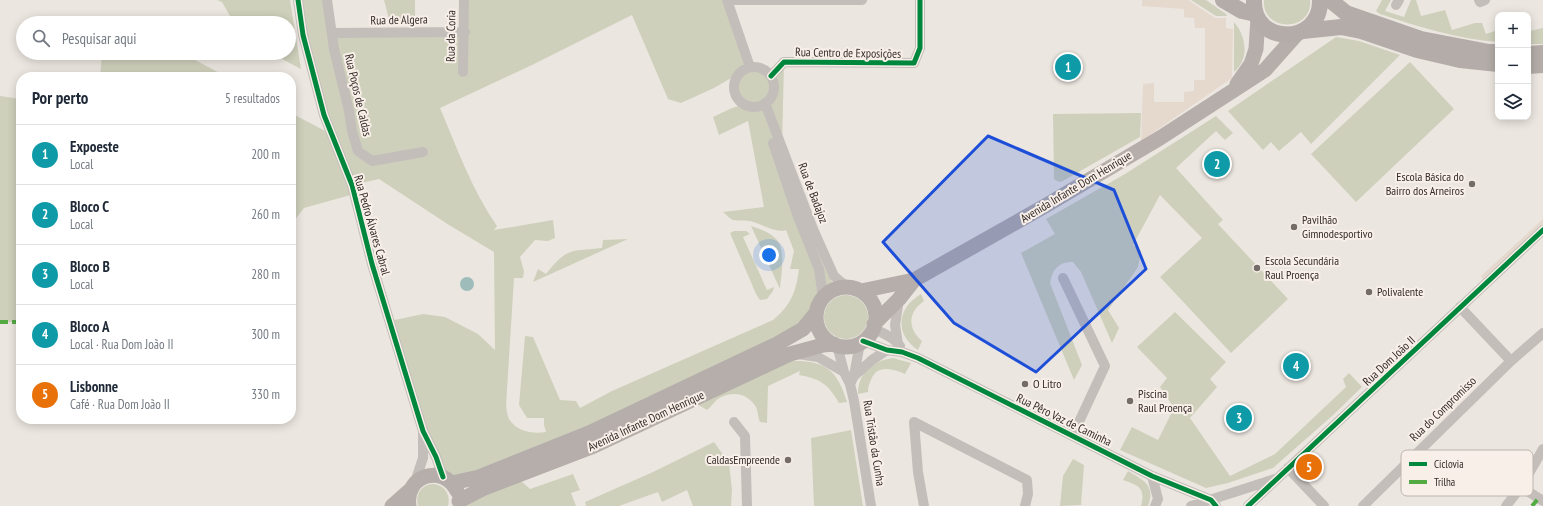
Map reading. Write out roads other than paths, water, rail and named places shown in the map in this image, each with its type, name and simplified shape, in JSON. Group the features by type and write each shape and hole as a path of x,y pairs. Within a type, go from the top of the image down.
{"main road":[{"path":"1223,0 1242,12 1256,11 1262,24 1272,32 1284,35 1341,27 1361,31 1417,50 1460,60 1495,64"},
{"path":"1300,32 1317,17 1320,0"},
{"path":"1330,0 1346,13 1421,39 1483,51 1495,52"},
{"name":"Avenida Infante Dom Henrique","path":"1234,89 1251,64 1256,49 1256,11"},
{"name":"Avenida Infante Dom Henrique","path":"854,289 914,280 1035,212 1154,142 1265,70 1300,32"},
{"path":"1531,54 1543,53"},
{"path":"1531,66 1543,65"},
{"name":"Avenida Infante Dom Henrique","path":"874,326 914,280"},
{"path":"854,289 866,295 873,304 875,317 874,326 862,342 847,347 835,345 827,340 819,330 816,313 817,307 823,297 833,290 854,289"},
{"name":"Avenida Infante Dom Henrique","path":"413,486 428,475 447,480 478,476 604,427 777,344 803,329 816,313"},
{"name":"Avenida Infante Dom Henrique","path":"458,503 482,489 594,446 790,354 823,345 835,345"},
{"path":"447,480 457,491 458,503"},
{"path":"392,506 413,486"},
{"path":"408,506 408,500 413,486"}],"street":[{"name":"Rua Pedro Álvares Cabral","path":"298,0 303,35 324,115 352,185 372,264 423,431"},
{"name":"Rua Poços de Caldas","path":"327,0 333,33 334,49 348,104 352,131 358,150 372,161 424,152"},
{"name":"Rua da Coria","path":"463,72 465,32 464,0"},
{"path":"750,67 727,0 862,0"},
{"name":"Rua Centro de Exposições","path":"771,76 784,62 914,63 920,48 920,0"},
{"path":"1479,0 1480,2 1485,0"},
{"name":"Rua de Algera","path":"333,33 465,32"},
{"path":"750,67 760,68 768,72 771,76 773,90 771,97 763,104 755,106 744,104 737,97 734,90 735,81 738,74 750,67"},
{"path":"763,104 798,217 819,269 823,297"},
{"name":"Rua de Badajoz","path":"763,104 813,229 834,276 854,289"},
{"name":"Rua Dom João II","path":"1248,506 1543,230"},
{"path":"1064,278 1105,366 1078,424 1070,434"},
{"path":"899,299 895,325 900,348"},
{"path":"1460,307 1511,361"},
{"path":"874,326 900,348"},
{"name":"Rua do Compromisso","path":"1420,450 1511,361 1543,333"},
{"path":"852,380 862,342 887,350"},
{"path":"835,345 844,372"},
{"path":"852,380 872,360 887,350 900,348"},
{"name":"Rua Pêro Vaz de Caminha","path":"900,348 1152,476 1213,503"},
{"path":"790,354 818,357 844,372 852,380"},
{"name":"Rua Tristão da Cunha","path":"852,380 871,506"},
{"path":"734,422 745,436 747,506"},
{"path":"924,506 918,472 914,422 1027,480 1028,494 1025,506"},
{"path":"423,431 447,480"},
{"path":"413,486 423,458 423,431"},
{"path":"1533,466 1543,449"},
{"path":"1288,468 1324,506"},
{"name":"Rua do Compromisso","path":"1363,506 1401,469"},
{"path":"1152,476 1158,499 1155,506"},
{"path":"1191,506 1213,503 1277,479"},
{"path":"1506,506 1514,496"}],"water":[{"path":"464,277 470,277 474,281 474,287 470,291 464,291 460,287 460,281"}],"place":[{"name":"Expoeste","path":"1068,67"},
{"name":"Bloco C","path":"1217,164"},
{"name":"Escola Básica do Bairro dos Arneiros","path":"1472,184"},
{"name":"Pavilhão Gimnodesportivo","path":"1294,227"},
{"name":"Escola Secundária Raul Proença","path":"1257,268"},
{"name":"Polivalente","path":"1369,292"},
{"name":"Bloco A","path":"1296,366"},
{"name":"O Litro","path":"1025,384"},
{"name":"Piscina Raul Proença","path":"1130,401"},
{"name":"Bloco B","path":"1239,418"},
{"name":"CaldasEmpreende","path":"788,460"},
{"name":"Lisbonne","path":"1309,467"}]}
